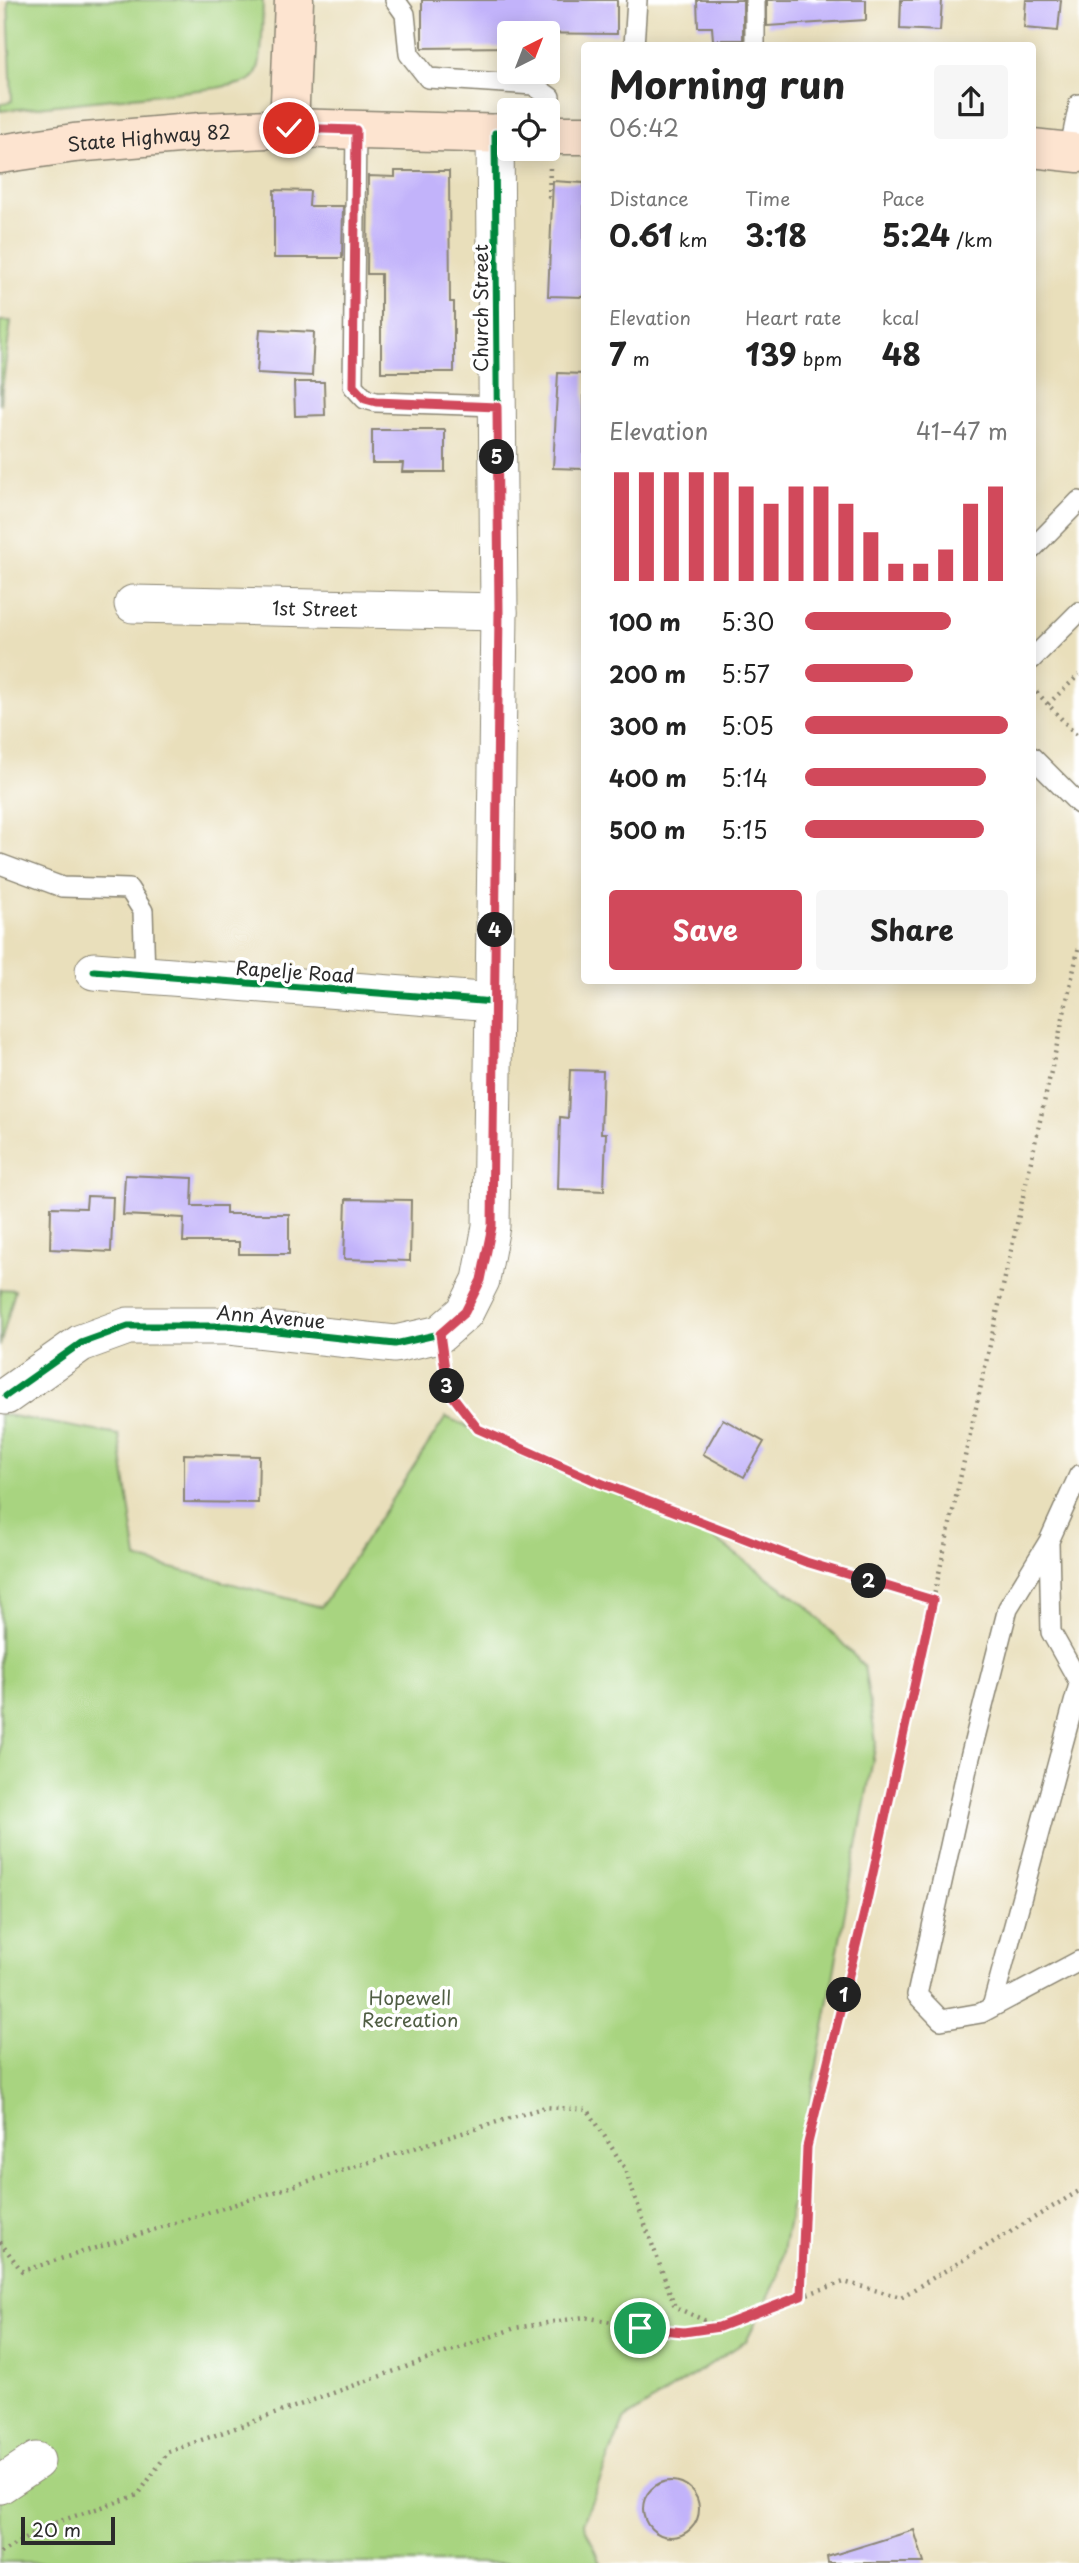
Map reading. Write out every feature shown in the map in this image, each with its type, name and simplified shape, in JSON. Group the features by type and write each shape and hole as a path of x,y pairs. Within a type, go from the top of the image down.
{"main road":[{"path":"289,128 293,0"},
{"name":"State Highway 82","path":"0,154 153,135 289,128 497,133"}],"street":[{"name":"Church Street","path":"481,1280 492,1226 499,611 497,407 501,161"},
{"name":"1st Street","path":"133,604 499,611"},
{"name":"Rapelje Road","path":"94,971 494,1002"},
{"name":"Ann Avenue","path":"6,1396 82,1343 128,1326 229,1326 395,1344 440,1334 465,1312 481,1280"},
{"path":"0,2485 36,2460"}],"lane":[{"path":"395,0 405,14 409,54 428,78 533,85 550,97 561,135"},
{"path":"634,42 637,0"},
{"path":"755,0 755,42"},
{"path":"1060,151 1079,104"},
{"path":"356,130 353,386 365,399 376,402 497,407"},
{"path":"1036,545 1079,501"},
{"path":"1036,655 1079,612"},
{"path":"1036,761 1079,804"},
{"path":"0,864 62,887 129,889 142,911 145,975"},
{"path":"1079,1475 1049,1541 1008,1608 967,1769 916,1995 941,2020 981,2012 1079,1961"},
{"path":"992,2007 1079,1683 1051,1632 1049,1541"}],"path":[{"path":"1048,704 1079,675"},
{"path":"1036,691 1079,738"},
{"path":"801,2296 807,2147 866,1905 1079,946"},
{"path":"440,1334 448,1390 478,1429 598,1482 806,1562 933,1600"},
{"path":"0,2242 22,2271 545,2108 588,2110 624,2167 675,2307 719,2327"},
{"path":"0,2553 51,2524 138,2495 168,2452 515,2328 584,2317 640,2328 684,2332 719,2327 844,2282 901,2297 1079,2191"}],"green space":[{"path":"8,0 263,0 261,52 257,71 254,77 246,82 217,88 0,111 0,104 12,101"},
{"path":"0,321 11,321 0,405"},
{"path":"0,1289 15,1290 0,1346"},
{"name":"Hopewell Recreation","path":"0,1414 119,1435 137,1559 321,1607 446,1417 708,1534 807,1606 864,1666 876,1742 779,2274 746,2341 624,2420 583,2523 601,2563 0,2563"}],"building":[{"path":"422,0 617,0 617,34 560,33 560,21 497,21 497,47 422,48"},
{"path":"697,0 743,0 743,40 713,40 712,27 698,27"},
{"path":"767,0 866,0 866,20 767,26"},
{"path":"901,0 942,0 940,31 900,29"},
{"path":"1026,0 1061,0 1058,31 1024,28"},
{"path":"395,171 449,171 450,302 454,302 454,372 381,372 381,274 367,274 368,176 395,177"},
{"path":"553,181 581,183 581,297 548,296"},
{"path":"274,190 310,191 309,206 343,206 342,258 274,258"},
{"path":"260,329 314,332 312,376 257,373"},
{"path":"558,373 581,374 581,469 553,468"},
{"path":"294,382 324,382 325,415 295,416"},
{"path":"372,430 445,430 445,472 402,472 403,463 372,463"},
{"path":"570,1070 603,1071 601,1133 606,1133 604,1191 558,1189 560,1117 568,1118"},
{"path":"125,1175 193,1178 192,1206 226,1206 226,1214 289,1214 289,1254 239,1254 239,1242 183,1242 184,1218 123,1215"},
{"path":"87,1196 113,1197 111,1252 50,1249 51,1207 86,1208"},
{"path":"346,1199 411,1200 410,1261 344,1259"},
{"path":"723,1419 764,1442 744,1477 703,1454"},
{"path":"184,1454 259,1456 258,1503 184,1502"},
{"path":"671,2481 686,2486 694,2494 699,2509 694,2524 686,2532 671,2537 656,2532 648,2524 643,2509 648,2494 656,2486"},
{"path":"914,2530 924,2563 828,2563 827,2557"}],"cycle path":[{"path":"6,1396 81,1343 128,1326 229,1326 395,1344 440,1334 465,1312 481,1280 491,1226 499,612 495,133"},
{"path":"94,971 494,1002"}],"route":[{"path":"289,128 356,130 353,386 365,399 376,402 497,407 499,611 492,1226 481,1280 465,1312 440,1334 448,1390 478,1429 598,1482 806,1562 933,1600 866,1905 807,2147 801,2296 719,2327 684,2332 640,2328"}]}
